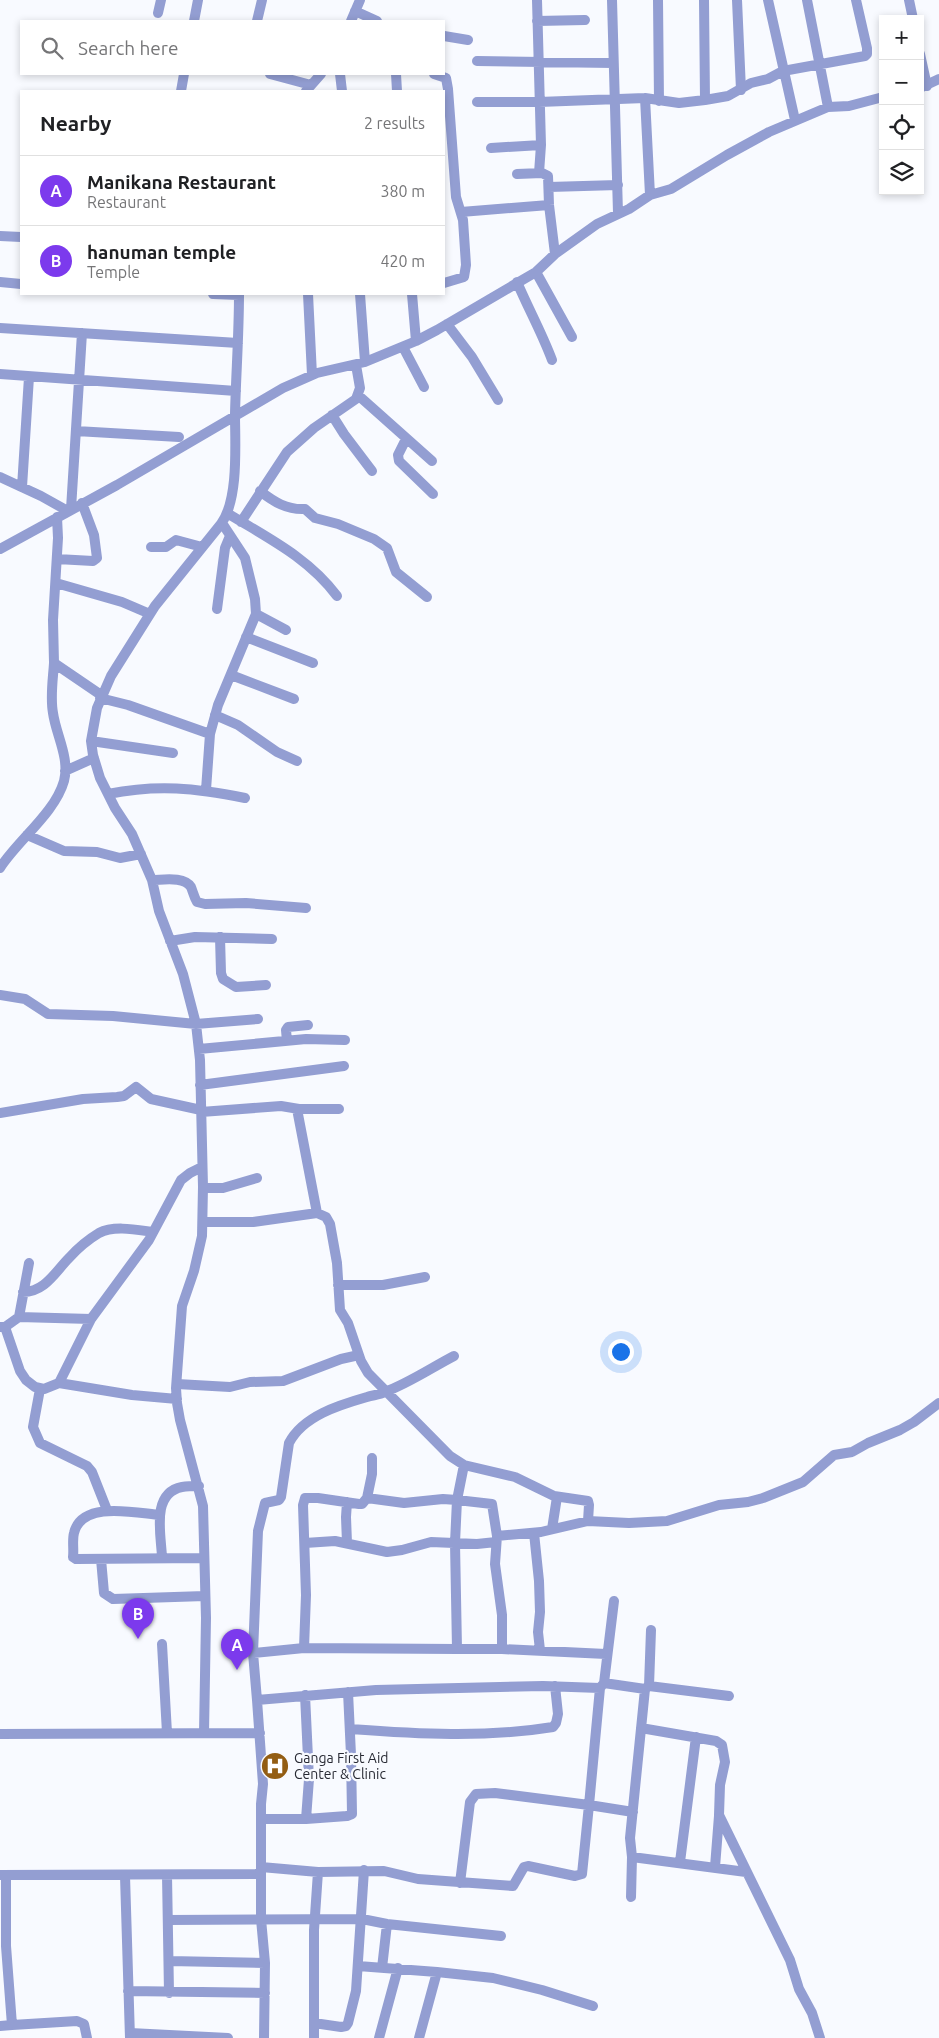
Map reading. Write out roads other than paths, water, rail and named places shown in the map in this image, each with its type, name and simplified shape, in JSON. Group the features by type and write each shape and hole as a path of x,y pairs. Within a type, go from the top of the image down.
{"street":[{"path":"158,13 161,0"},
{"path":"194,20 198,0"},
{"path":"257,20 262,0"},
{"path":"351,20 360,0"},
{"path":"537,0 541,145 539,173"},
{"path":"612,0 618,213"},
{"path":"658,0 659,101"},
{"path":"704,0 704,100"},
{"path":"737,0 741,90"},
{"path":"768,0 795,120"},
{"path":"807,0 828,107"},
{"path":"477,102 645,98 679,102 728,96 751,83 783,71 868,54 856,0"},
{"path":"909,0 912,15"},
{"path":"355,11 375,20"},
{"path":"537,21 585,20"},
{"path":"445,36 468,40"},
{"path":"477,61 613,63"},
{"path":"180,90 184,75"},
{"path":"273,75 308,88 320,75"},
{"path":"340,75 342,90"},
{"path":"396,75 397,90"},
{"path":"437,75 446,78 447,83 456,197 462,212 466,265 464,277 445,283"},
{"path":"924,86 939,79"},
{"path":"645,98 650,195"},
{"path":"0,549 193,441 235,414 283,388 312,375 360,363 416,341 536,272 555,254 597,224 650,195 671,189 727,155 795,120 828,107 849,106 879,98"},
{"path":"491,148 541,145"},
{"path":"517,174 539,173 548,176 549,205 555,254"},
{"path":"549,187 618,185"},
{"path":"462,212 549,205"},
{"path":"0,236 20,237"},
{"path":"536,272 572,337"},
{"path":"0,282 20,284"},
{"path":"517,282 533,317 539,325 552,360"},
{"path":"204,1733 205,1596 203,1506 180,1420 176,1384 182,1306 198,1257 202,1222 203,1188 199,1049 196,1024 183,974 159,911 152,880 132,834 100,778 91,741 94,720 101,697 150,614 221,524 227,513 236,459 235,414 239,295"},
{"path":"308,295 312,375"},
{"path":"359,396 360,295"},
{"path":"412,295 416,341"},
{"path":"447,324 472,357 498,400"},
{"path":"0,328 238,343"},
{"path":"70,510 82,333"},
{"path":"403,347 424,388"},
{"path":"0,374 236,391"},
{"path":"22,487 29,377"},
{"path":"241,522 287,452 298,440 359,396"},
{"path":"359,396 432,461"},
{"path":"332,415 372,471"},
{"path":"76,431 179,437"},
{"path":"406,439 398,455 398,461 433,494"},
{"path":"0,477 70,510"},
{"path":"260,491 280,506 289,506 294,510 305,509 315,518 338,524 374,539 387,548 396,572 427,596"},
{"path":"57,559 93,560 97,558 94,536 82,503"},
{"path":"227,513 264,534 306,563 325,580 336,596"},
{"path":"0,868 52,804 64,780 63,749 53,716 52,704 57,517"},
{"path":"206,790 210,734 215,716 256,614 255,599 245,558 221,524"},
{"path":"217,609 224,548 230,536"},
{"path":"151,547 166,547 176,540 202,547"},
{"path":"56,583 122,602 150,614"},
{"path":"256,614 286,630"},
{"path":"246,637 313,663"},
{"path":"54,663 101,697 210,734"},
{"path":"231,675 294,699"},
{"path":"215,716 238,725 277,752 297,762"},
{"path":"91,741 173,753"},
{"path":"65,771 94,758"},
{"path":"108,794 137,788 154,787 206,790 245,798"},
{"path":"27,835 64,851 97,852 120,858 141,854"},
{"path":"152,880 184,882 190,886 197,902 204,904 246,903 306,908"},
{"path":"170,941 195,937 272,939"},
{"path":"220,937 221,973 223,979 236,987 266,985"},
{"path":"0,995 25,999 48,1014 113,1016 196,1024 258,1019"},
{"path":"287,1041 286,1030 288,1026 308,1025"},
{"path":"199,1049 287,1041 345,1040"},
{"path":"200,1085 344,1066"},
{"path":"0,1112 83,1099 124,1096 136,1087 151,1099 201,1111 270,1107 339,1109"},
{"path":"297,1109 317,1213"},
{"path":"59,1384 91,1319 154,1232 181,1180 202,1167"},
{"path":"203,1188 223,1188 257,1178"},
{"path":"202,1222 252,1222 317,1213 326,1217 330,1224 337,1264 340,1310 348,1323 359,1356 368,1373 450,1456 464,1465 515,1477 546,1494 588,1501 588,1521"},
{"path":"23,1292 36,1290 49,1281 70,1257 100,1232 118,1230 154,1232"},
{"path":"19,1317 29,1262"},
{"path":"338,1285 383,1285 425,1277"},
{"path":"91,1319 19,1317 2,1327 20,1371 31,1385 40,1389 59,1384 132,1395 177,1399"},
{"path":"176,1384 230,1387 250,1382 283,1381 342,1358 359,1356"},
{"path":"264,2038 265,1963 261,1919 260,1871 263,1784 253,1653 258,1531 265,1503 275,1501 281,1497 289,1444 297,1431 315,1417 343,1405 385,1392 454,1356"},
{"path":"40,1389 33,1426 40,1443 87,1466 92,1472 107,1510"},
{"path":"305,1543 335,1541 387,1552 431,1542 455,1543 496,1539 588,1521 628,1523 667,1521 719,1505 748,1502 803,1482 834,1455 852,1452 868,1443 900,1430 939,1403"},
{"path":"304,1648 306,1595 303,1505 305,1498 362,1504 367,1498 372,1474 372,1458"},
{"path":"457,1649 455,1543 457,1500 464,1465"},
{"path":"162,1557 161,1505 168,1495 176,1489 199,1486"},
{"path":"552,1529 557,1497"},
{"path":"367,1498 404,1503 443,1499 492,1504 496,1539 496,1581 502,1615 502,1649"},
{"path":"347,1502 347,1543"},
{"path":"160,1515 107,1510 92,1513 74,1531 73,1557 76,1559 204,1558"},
{"path":"534,1532 540,1581 538,1632 540,1650"},
{"path":"101,1559 104,1593 113,1599 205,1596"},
{"path":"12,2025 3,1875 125,1876 260,1871 318,1872 364,1870 384,1871 406,1878 513,1886 524,1867 528,1866 579,1876 582,1874 602,1685 614,1601"},
{"path":"631,1897 632,1857 630,1838 647,1688 651,1630"},
{"path":"162,1644 167,1733"},
{"path":"253,1653 304,1648 502,1649 606,1654"},
{"path":"257,1700 348,1692 602,1685 729,1696"},
{"path":"350,1729 402,1733 466,1734 553,1727 556,1724 558,1714 555,1686"},
{"path":"261,1819 306,1819 352,1814 348,1692"},
{"path":"304,1695 308,1763 306,1819"},
{"path":"641,1728 716,1740 722,1745 726,1762 719,1793 715,1867"},
{"path":"0,1734 260,1733"},
{"path":"680,1862 696,1737"},
{"path":"460,1883 470,1802 476,1794 495,1793 633,1812"},
{"path":"719,1815 790,1960 799,1990 812,2013 820,2038"},
{"path":"632,1857 746,1872"},
{"path":"314,2022 341,2027 347,2025 356,1990 364,1870"},
{"path":"314,2038 315,1920 318,1872"},
{"path":"168,1875 169,1993"},
{"path":"125,1876 130,2035 228,2038"},
{"path":"168,1920 362,1919 387,1924 501,1936"},
{"path":"382,1968 387,1924"},
{"path":"169,1961 265,1963"},
{"path":"358,1966 398,1968 493,1978 542,1990 593,2006"},
{"path":"380,2038 398,1968"},
{"path":"419,2038 437,1972"},
{"path":"128,1990 169,1993 265,1993"},
{"path":"0,2026 81,2022 86,2027 87,2038"}],"place":[{"name":"hanuman temple","path":"138,1639"},
{"name":"Manikana Restaurant","path":"237,1670"},
{"name":"Ganga First Aid Center & Clinic","path":"275,1766"}]}
